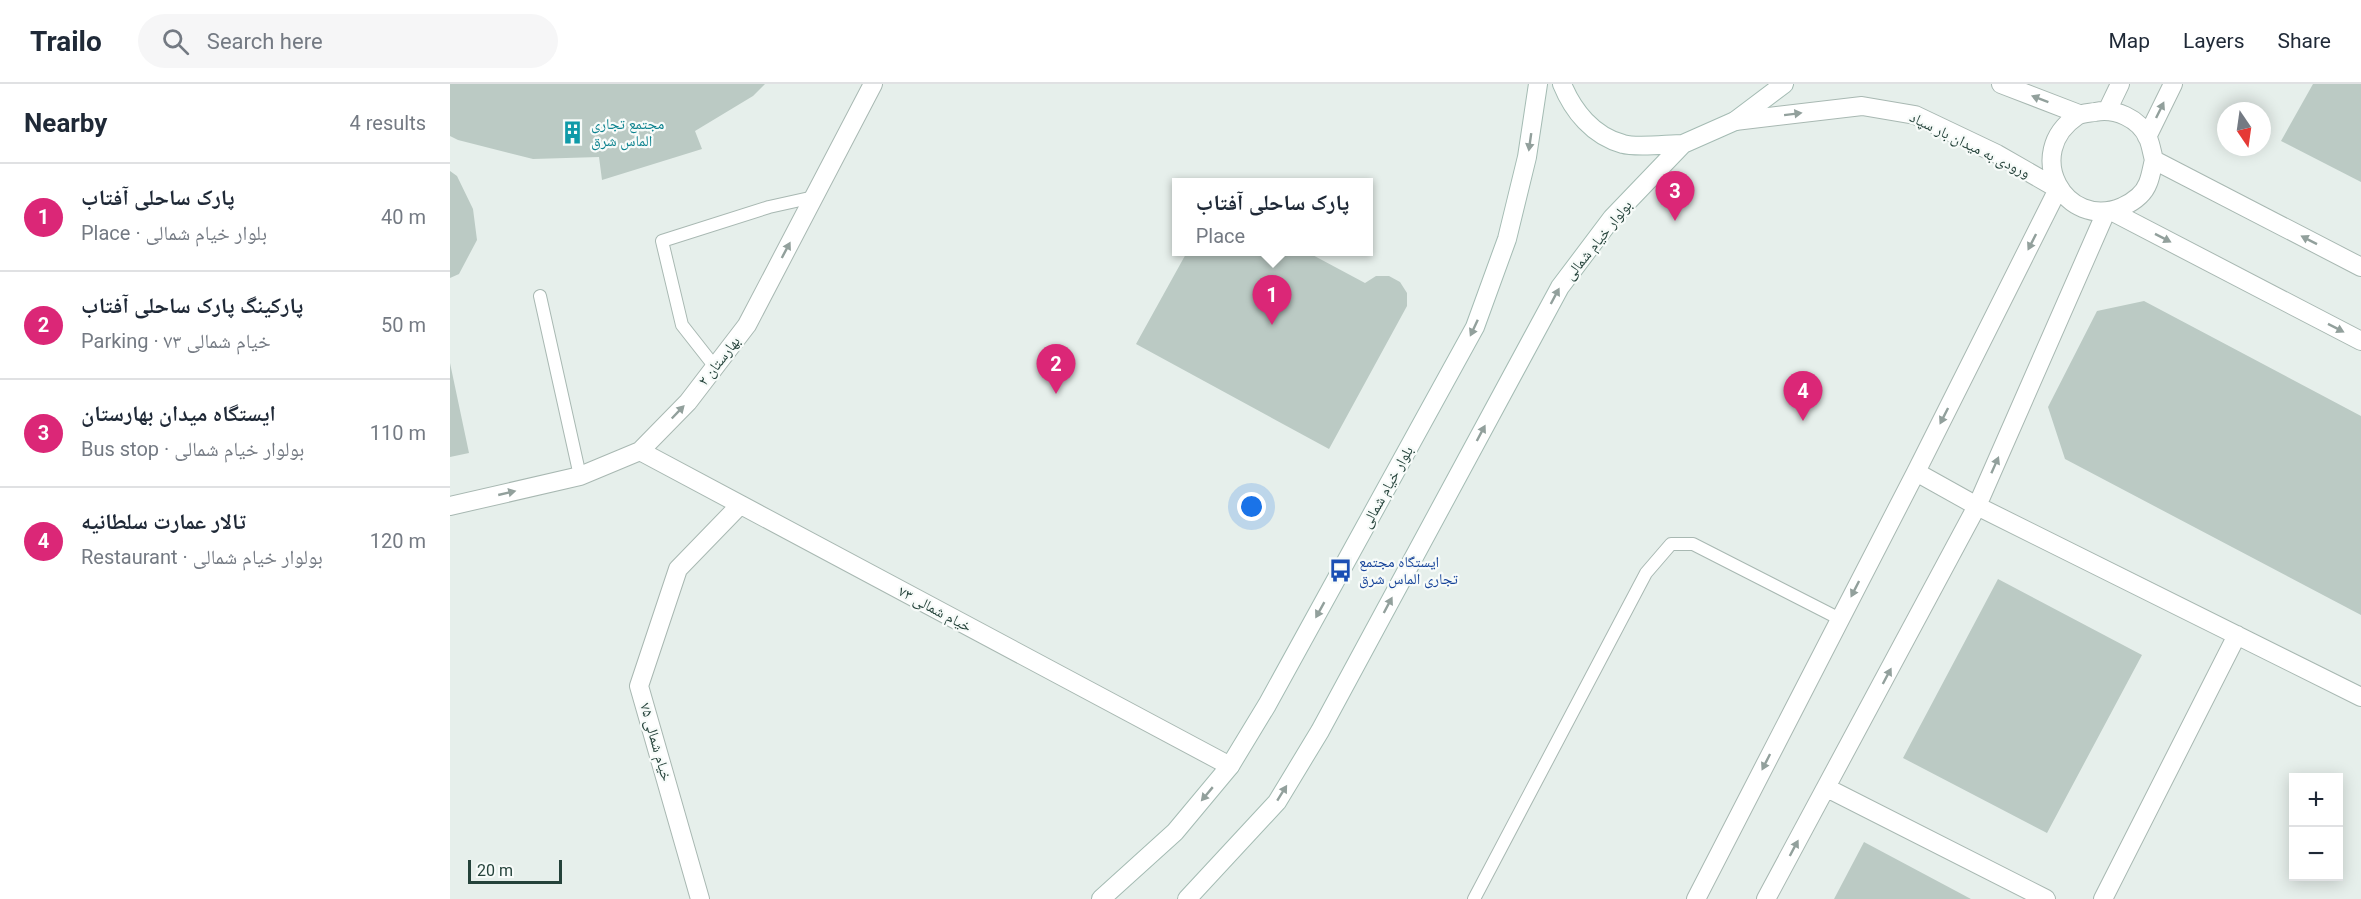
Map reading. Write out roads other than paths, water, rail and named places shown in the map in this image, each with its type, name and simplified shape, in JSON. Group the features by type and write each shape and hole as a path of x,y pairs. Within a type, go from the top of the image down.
{"street":[{"name":"بهارستان ۲","path":"450,506 580,476 640,451 688,402 747,325 873,84"},
{"name":"بلوار خیام شمالی","path":"1101,899 1175,832 1230,766 1267,705 1475,327 1507,239 1527,157 1538,84"},
{"path":"1562,84 1569,102 1594,130 1624,144 1683,144 1735,121 1784,84"},
{"path":"1766,899 1977,507 2109,212 2133,202 2148,184 2154,160 2147,137 2131,118 2108,109 2079,114 2001,84"},
{"path":"2108,109 2120,84"},
{"path":"2147,137 2173,84"},
{"name":"ورودی به میدان بار سپاد","path":"1735,121 1862,106 1915,115 1997,154 2058,189"},
{"path":"2079,114 2058,134 2050,162 2058,189 2080,207 2109,212 2361,340"},
{"name":"بولوار خیام شمالی","path":"1187,899 1277,802 1320,731 1560,287 1612,218 1683,144"},
{"path":"2154,160 2361,267"},
{"path":"1696,899 1916,472 2058,189"},
{"name":"خیام شمالی ۷۳","path":"640,451 1230,766"},
{"path":"1916,472 1977,507 2361,697"},
{"name":"خیام شمالی ۷۵","path":"700,899 639,686 678,569 740,505"},
{"path":"2103,899 2237,635"},
{"path":"1827,788 2046,899"}],"lane":[{"path":"715,367 682,325 663,242 769,207 814,197"},
{"path":"540,296 580,476"},
{"path":"1474,899 1646,573 1671,544 1693,544 1840,618"}],"place":[{"name":"مجتمع تجاری الماس شرق","path":"573,133"},
{"name":"ایستگاه میدان بهارستان","path":"1675,221"},
{"name":"پارک ساحلی آفتاب","path":"1272,325"},
{"name":"پارکینگ پارک ساحلی آفتاب","path":"1056,394"},
{"name":"تالار عمارت سلطانیه","path":"1803,421"},
{"name":"ایستگاه مجتمع تجاری الماس شرق","path":"1341,571"}]}
